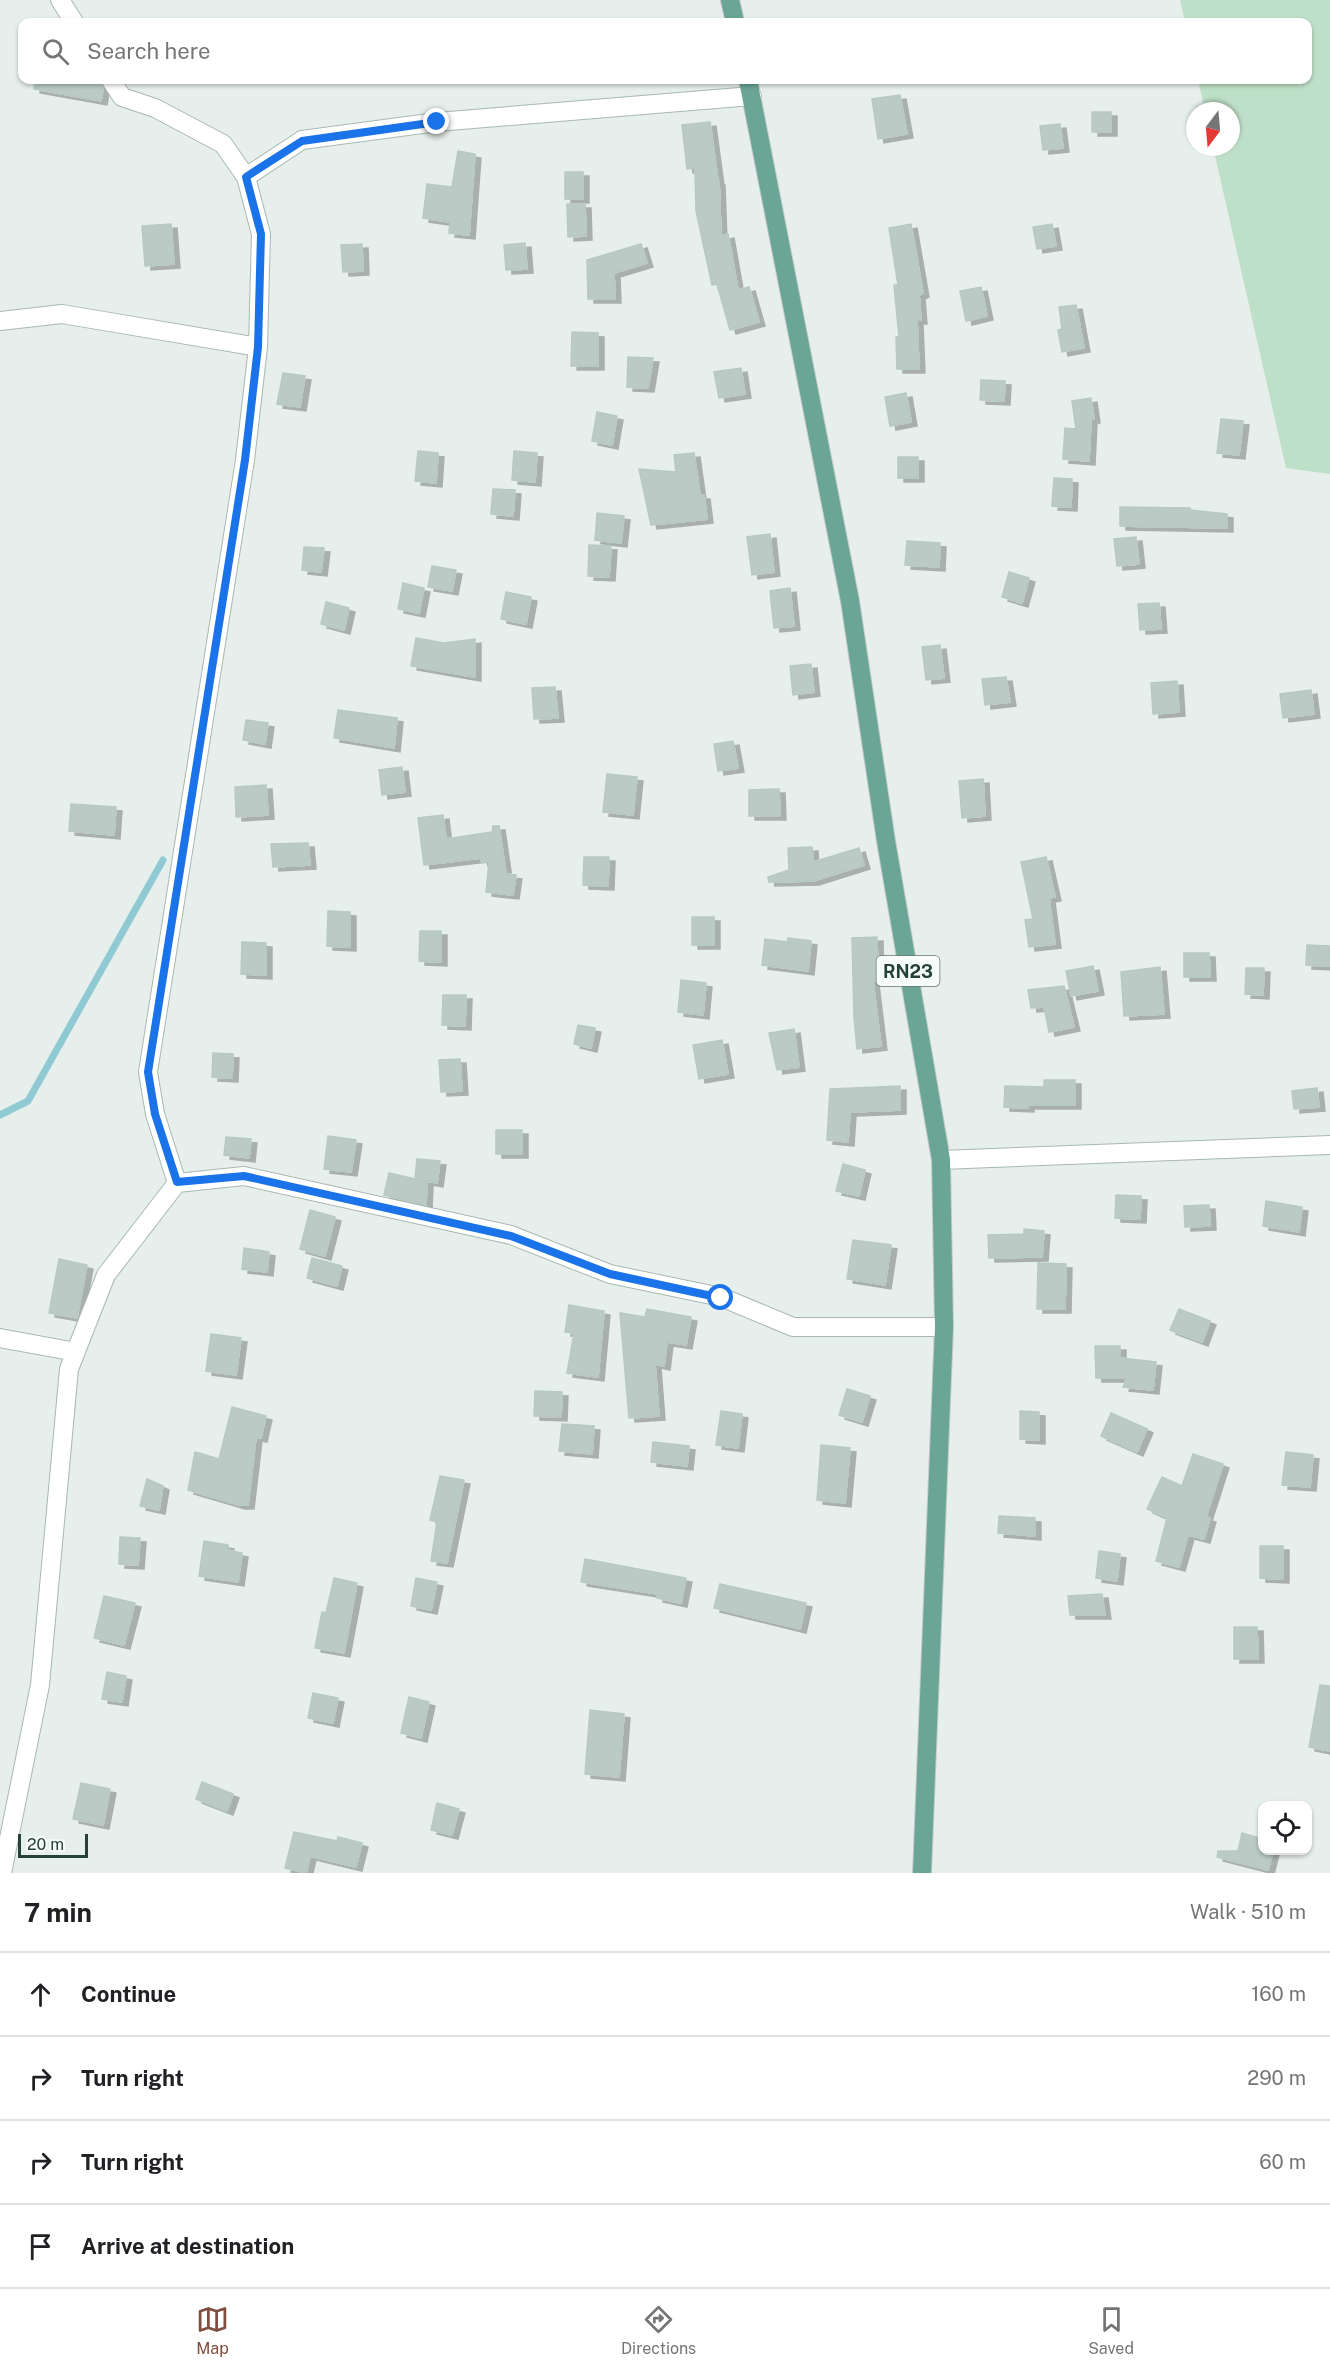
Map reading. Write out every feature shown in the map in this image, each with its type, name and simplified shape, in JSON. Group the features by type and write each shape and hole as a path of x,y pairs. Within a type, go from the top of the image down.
{"main road":[{"path":"730,0 734,18"},
{"name":"RN23","path":"750,88 850,601 886,841 941,1160 944,1327 922,1873"}],"street":[{"path":"60,0 71,18"},
{"path":"114,84 122,97 155,108 223,144 246,177 261,234 258,347 245,460 148,1072 155,1114 177,1182"},
{"path":"246,177 302,141 437,122 750,88"},
{"path":"0,321 62,314 258,347"},
{"path":"941,1160 1330,1145"},
{"path":"2,1873 40,1685 69,1369 106,1275 177,1182 244,1176 511,1236 610,1274 721,1298 793,1327 944,1327"},
{"path":"0,1338 76,1352"}],"green space":[{"path":"1180,0 1330,0 1330,474 1286,468 1215,156 1240,156 1240,102 1203,102 1199,84 1312,84 1312,18 1184,18"}],"building":[{"path":"35,84 101,84 103,89 101,101 34,89"},
{"path":"900,95 907,134 878,139 872,99"},
{"path":"1092,112 1111,112 1111,132 1092,132"},
{"path":"710,122 719,181 721,236 728,234 738,290 749,287 759,322 730,330 717,284 712,285 696,211 695,168 687,169 682,125"},
{"path":"1060,124 1063,148 1043,150 1040,126"},
{"path":"458,151 475,154 469,235 449,233 450,222 423,218 427,184 452,187"},
{"path":"565,172 583,172 583,199 565,199"},
{"path":"567,204 585,204 586,236 568,237"},
{"path":"171,224 174,264 145,266 142,226"},
{"path":"911,224 923,293 919,295 921,320 917,320 919,369 897,369 896,337 899,337 894,285 898,285 889,228"},
{"path":"1052,224 1056,246 1037,249 1033,227"},
{"path":"525,243 527,269 506,270 504,245"},
{"path":"362,244 363,271 343,272 341,245"},
{"path":"641,244 647,263 614,273 615,299 588,299 587,260"},
{"path":"981,287 987,316 966,321 960,291"},
{"path":"1076,305 1084,348 1062,352 1058,330 1062,329 1059,307"},
{"path":"572,332 598,333 598,366 571,366"},
{"path":"628,357 653,358 648,388 627,387"},
{"path":"741,368 745,394 719,398 714,372"},
{"path":"283,373 305,376 300,407 277,404"},
{"path":"981,380 1005,381 1004,401 980,400"},
{"path":"906,393 911,422 890,426 885,397"},
{"path":"1091,398 1094,419 1091,419 1089,461 1063,459 1065,428 1076,429 1072,401"},
{"path":"597,412 617,416 612,445 592,441"},
{"path":"1221,419 1243,421 1239,455 1217,453"},
{"path":"418,451 438,453 436,483 415,481"},
{"path":"514,451 537,453 535,482 512,480"},
{"path":"694,453 700,495 704,495 707,519 651,525 639,469 676,472 674,455"},
{"path":"898,457 918,457 918,478 898,478"},
{"path":"1054,478 1072,479 1071,507 1052,506"},
{"path":"493,489 515,490 513,516 491,514"},
{"path":"1120,507 1190,508 1190,510 1227,514 1227,528 1120,526"},
{"path":"597,513 624,516 621,543 595,540"},
{"path":"770,534 774,572 752,575 747,537"},
{"path":"1136,537 1139,564 1117,566 1114,539"},
{"path":"907,541 940,543 939,567 905,565"},
{"path":"589,545 611,546 609,577 588,576"},
{"path":"304,547 324,548 321,572 302,570"},
{"path":"432,566 456,570 452,591 428,587"},
{"path":"1009,572 1029,578 1022,603 1002,597"},
{"path":"403,583 424,588 419,613 398,609"},
{"path":"790,588 794,626 774,628 770,591"},
{"path":"506,592 531,597 526,624 501,619"},
{"path":"326,602 349,608 344,630 321,624"},
{"path":"1159,603 1161,629 1140,630 1138,604"},
{"path":"416,638 444,643 475,639 475,677 411,666"},
{"path":"940,645 944,678 926,680 922,647"},
{"path":"811,664 814,692 793,695 790,666"},
{"path":"1006,677 1010,702 985,705 982,679"},
{"path":"1177,681 1179,712 1153,714 1151,683"},
{"path":"555,687 558,718 534,719 532,688"},
{"path":"1311,690 1314,714 1283,718 1280,694"},
{"path":"338,710 397,718 394,748 334,738"},
{"path":"246,720 268,723 265,744 243,740"},
{"path":"733,741 738,768 718,771 714,744"},
{"path":"402,767 405,792 382,795 379,770"},
{"path":"607,774 637,777 633,815 603,812"},
{"path":"983,779 985,816 962,818 959,781"},
{"path":"266,785 268,815 236,817 235,787"},
{"path":"779,789 780,816 749,816 749,790"},
{"path":"71,804 116,807 114,835 69,831"},
{"path":"443,815 446,839 492,832 493,826 499,826 506,874 516,875 513,895 486,892 489,862 482,863 481,858 424,865 418,818"},
{"path":"308,843 310,865 273,867 271,844"},
{"path":"812,847 813,862 859,848 864,865 813,881 769,882 768,877 789,870 788,848"},
{"path":"584,857 609,857 608,886 583,885"},
{"path":"1046,857 1055,897 1049,898 1055,944 1029,947 1025,920 1033,919 1021,862"},
{"path":"328,911 350,912 350,947 327,946"},
{"path":"692,917 714,917 714,945 692,945"},
{"path":"420,931 441,931 441,962 419,961"},
{"path":"877,937 878,981 873,981 881,1046 857,1049 852,938"},
{"path":"788,938 811,941 808,971 762,965 765,939 787,942"},
{"path":"242,942 266,943 266,975 241,974"},
{"path":"1307,945 1330,946 1330,966 1306,965"},
{"path":"1184,953 1209,953 1210,977 1184,977"},
{"path":"1093,966 1098,991 1071,996 1066,971"},
{"path":"1160,967 1164,1014 1124,1016 1121,972"},
{"path":"1246,968 1264,968 1263,995 1245,994"},
{"path":"681,980 706,983 703,1015 678,1012"},
{"path":"1064,986 1074,1027 1049,1032 1044,1007 1031,1008 1028,990"},
{"path":"443,995 466,995 465,1026 442,1025"},
{"path":"578,1025 595,1028 591,1048 574,1044"},
{"path":"794,1029 799,1067 777,1070 769,1033"},
{"path":"722,1040 728,1074 699,1079 693,1045"},
{"path":"213,1053 233,1054 232,1078 212,1077"},
{"path":"460,1059 462,1091 441,1092 439,1060"},
{"path":"1044,1080 1075,1080 1075,1105 1004,1107 1005,1086 1044,1087"},
{"path":"900,1086 900,1110 850,1112 848,1142 827,1140 830,1089"},
{"path":"1317,1088 1319,1107 1294,1109 1292,1091"},
{"path":"496,1130 522,1130 522,1154 496,1154"},
{"path":"328,1136 356,1140 351,1172 324,1169"},
{"path":"226,1137 251,1139 249,1158 224,1155"},
{"path":"417,1159 440,1161 437,1183 420,1180 427,1182 426,1205 384,1195 389,1173 415,1179"},
{"path":"843,1164 865,1170 859,1196 836,1191"},
{"path":"1116,1195 1141,1196 1140,1219 1115,1218"},
{"path":"1266,1201 1302,1207 1299,1232 1263,1226"},
{"path":"1209,1205 1210,1226 1185,1227 1184,1206"},
{"path":"310,1210 335,1217 325,1256 300,1249"},
{"path":"1024,1229 1044,1231 1042,1257 989,1258 988,1235 1024,1234"},
{"path":"853,1240 891,1245 885,1285 847,1279"},
{"path":"244,1248 269,1252 267,1272 242,1269"},
{"path":"312,1258 342,1266 337,1286 307,1278"},
{"path":"59,1259 87,1265 77,1318 49,1313"},
{"path":"1038,1263 1066,1264 1065,1309 1037,1309"},
{"path":"569,1305 604,1311 598,1377 567,1373 574,1333 565,1332"},
{"path":"647,1309 691,1317 686,1345 667,1342 664,1366 655,1364 659,1416 629,1418 620,1313 645,1317"},
{"path":"1179,1309 1210,1321 1202,1342 1170,1330"},
{"path":"211,1334 241,1338 236,1375 206,1371"},
{"path":"1095,1346 1120,1346 1120,1358 1156,1362 1153,1390 1123,1387 1127,1378 1096,1378"},
{"path":"847,1389 870,1396 862,1422 839,1415"},
{"path":"535,1391 562,1392 561,1417 534,1416"},
{"path":"232,1407 266,1416 261,1438 256,1437 248,1505 239,1505 188,1490 195,1452 219,1459"},
{"path":"721,1411 742,1414 738,1448 716,1445"},
{"path":"1020,1411 1039,1412 1039,1440 1020,1439"},
{"path":"1111,1413 1147,1429 1137,1452 1101,1436"},
{"path":"562,1424 594,1426 592,1454 559,1451"},
{"path":"653,1442 689,1446 687,1466 651,1462"},
{"path":"821,1445 850,1448 845,1503 817,1500"},
{"path":"1286,1452 1313,1455 1310,1487 1282,1485"},
{"path":"1193,1454 1223,1464 1206,1517 1210,1518 1204,1539 1188,1535 1179,1567 1156,1561 1167,1518 1147,1509 1162,1477 1182,1486"},
{"path":"440,1476 464,1480 447,1563 431,1561 437,1522 430,1520"},
{"path":"147,1479 163,1486 159,1510 140,1506"},
{"path":"999,1516 1035,1518 1035,1536 998,1533"},
{"path":"120,1537 140,1538 138,1565 119,1564"},
{"path":"204,1541 228,1545 228,1550 242,1553 238,1582 199,1576"},
{"path":"1260,1546 1283,1546 1283,1579 1260,1578"},
{"path":"1099,1551 1120,1554 1117,1581 1096,1578"},
{"path":"585,1559 686,1578 681,1603 657,1598 658,1594 581,1582"},
{"path":"334,1578 357,1583 344,1653 315,1648 322,1612 326,1613"},
{"path":"416,1578 437,1582 431,1610 411,1606"},
{"path":"720,1584 806,1603 800,1629 714,1608"},
{"path":"1102,1594 1105,1615 1070,1615 1068,1596"},
{"path":"104,1596 135,1603 124,1645 94,1638"},
{"path":"1234,1627 1257,1627 1258,1659 1234,1659"},
{"path":"107,1672 126,1676 122,1702 102,1699"},
{"path":"1320,1685 1330,1686 1330,1751 1309,1747"},
{"path":"313,1693 338,1698 333,1723 308,1718"},
{"path":"409,1697 429,1702 421,1738 401,1733"},
{"path":"590,1710 624,1714 619,1777 585,1774"},
{"path":"202,1782 233,1794 227,1811 196,1799"},
{"path":"81,1783 110,1789 103,1825 73,1819"},
{"path":"437,1803 459,1809 452,1835 431,1830"},
{"path":"294,1832 337,1841 338,1837 362,1843 356,1867 310,1856 306,1873 285,1868"},
{"path":"1242,1833 1258,1838 1258,1855 1272,1855 1268,1870 1217,1857 1218,1851 1238,1851"}],"waterway":[{"path":"0,1115 28,1101 163,860"}],"route":[{"path":"437,122 302,141 246,177 261,234 258,347 245,460 148,1072 155,1114 177,1182 244,1176 511,1236 610,1274 721,1298"}]}
